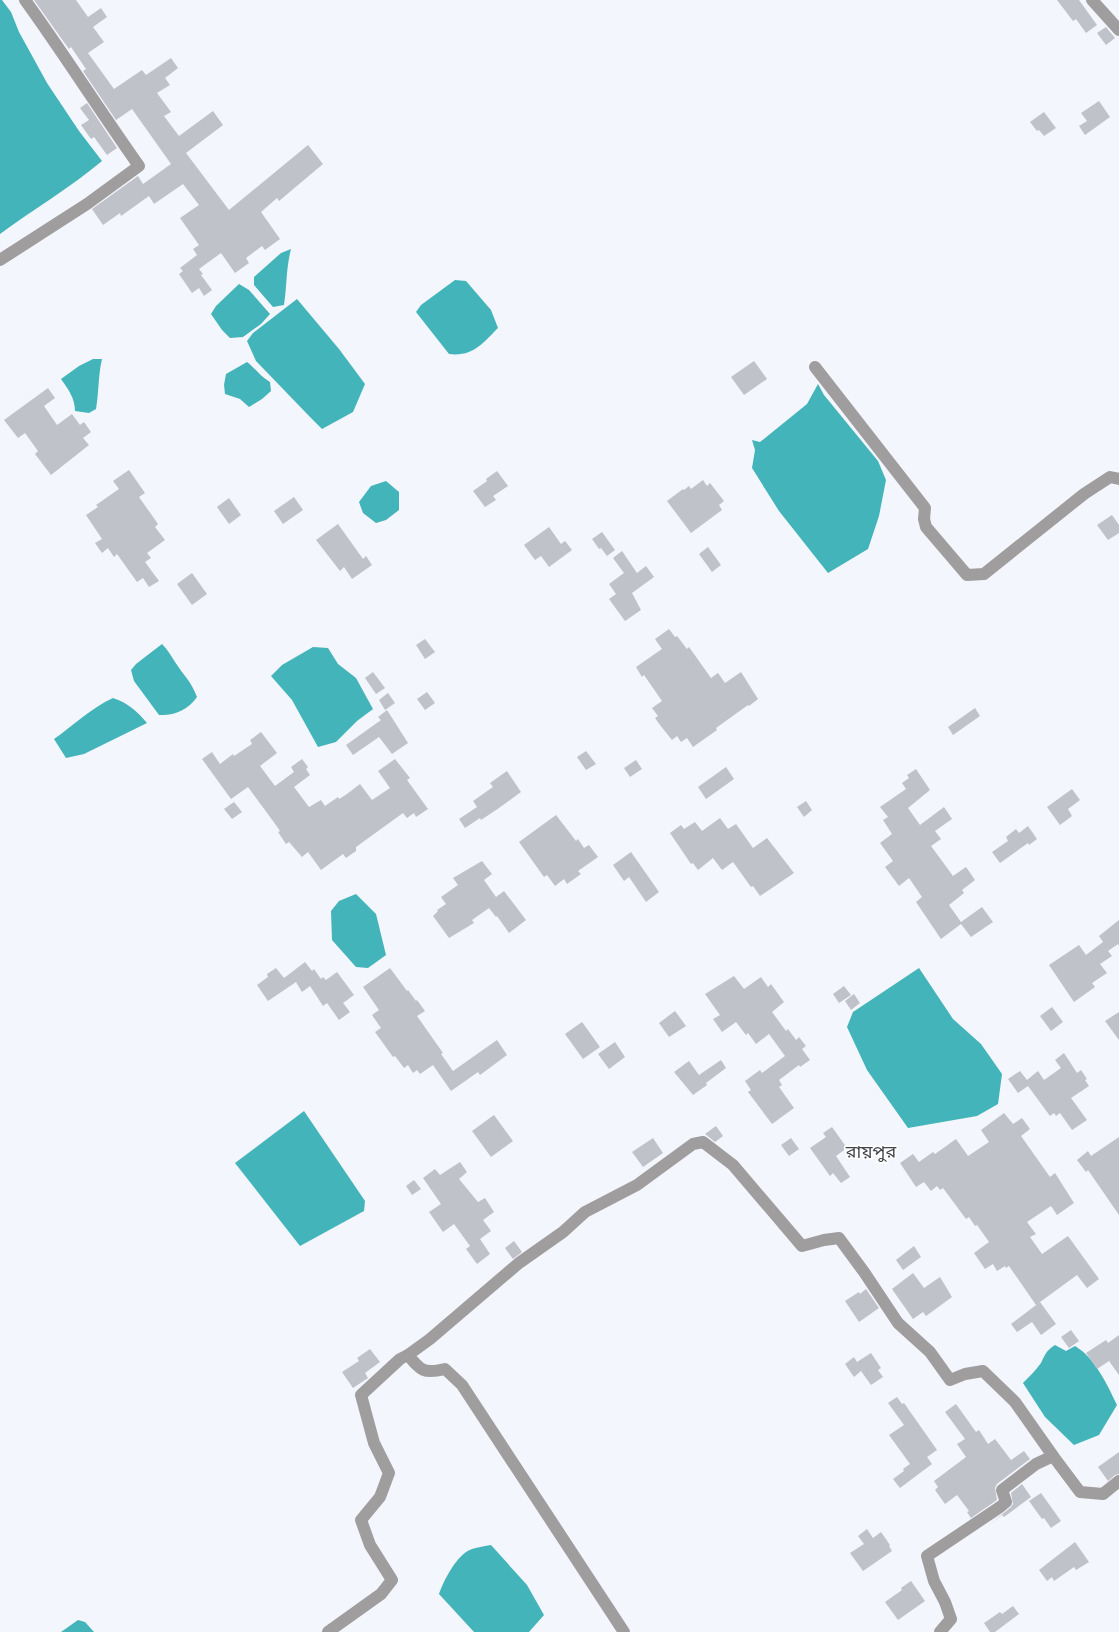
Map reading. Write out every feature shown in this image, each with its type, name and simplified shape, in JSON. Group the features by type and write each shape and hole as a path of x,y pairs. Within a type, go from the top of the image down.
{"street":[{"path":"0,260 87,204 139,166 57,44 25,0"},
{"path":"1092,0 1119,30"},
{"path":"815,367 925,508 924,519 926,527 967,575 984,574 1084,494 1110,477 1119,479"},
{"path":"328,1632 381,1594 392,1580 370,1545 361,1520 380,1497 389,1473 374,1443 361,1395 400,1359 430,1339 519,1263 563,1232 585,1212 637,1185 693,1144 703,1142 733,1165 802,1246 824,1240 839,1238 898,1323 930,1352 950,1380 965,1374 983,1371 1016,1402 1080,1492 1103,1494 1119,1481"},
{"path":"408,1355 418,1367 425,1371 433,1372 445,1369 462,1386 624,1632"},
{"path":"940,1632 951,1619 945,1602 934,1581 927,1556 1000,1507 1006,1502 1002,1490 1036,1464 1053,1456"}],"water":[{"path":"0,0 2,0 11,12 19,32 47,83 79,131 102,161 0,234"},
{"path":"291,249 288,263 284,305 273,307 254,285 254,277 281,253"},
{"path":"455,280 466,281 491,310 498,328 477,348 465,353 449,354 416,312 421,305"},
{"path":"239,284 249,290 270,314 261,324 243,337 230,338 222,330 211,314 216,306"},
{"path":"297,299 339,349 365,384 353,412 322,429 256,361 247,341 253,333"},
{"path":"93,359 102,359 96,409 89,413 75,411 75,406 69,390 61,379 79,366"},
{"path":"247,362 270,382 271,391 249,407 240,399 225,394 224,385 226,374"},
{"path":"818,384 824,395 878,461 886,480 879,516 868,549 828,573 779,511 752,468 755,450 752,440 760,442 807,404"},
{"path":"386,481 399,492 399,510 386,520 376,523 363,513 359,502 371,486"},
{"path":"162,644 190,683 197,697 185,709 175,713 159,715 134,681 131,670 136,664"},
{"path":"313,647 328,648 338,664 356,678 373,709 357,721 336,742 318,747 292,700 271,676 282,665"},
{"path":"113,698 132,708 147,723 84,754 66,758 54,739 90,712"},
{"path":"356,894 376,914 386,955 368,968 356,967 332,940 331,911 339,901"},
{"path":"919,968 953,1019 981,1044 1002,1074 998,1104 977,1116 908,1128 867,1070 847,1027 853,1012"},
{"path":"304,1111 365,1201 364,1211 300,1246 235,1163"},
{"path":"1055,1345 1066,1351 1075,1346 1089,1357 1100,1372 1117,1405 1099,1435 1074,1445 1045,1417 1023,1383 1039,1366 1045,1354"},
{"path":"491,1545 527,1585 544,1615 529,1632 474,1632 439,1594 452,1568 461,1556 472,1549"},
{"path":"78,1620 85,1622 94,1632 61,1632"}],"building":[{"path":"34,0 76,0 88,17 101,8 107,17 93,27 104,42 88,53 114,89 142,70 146,75 171,58 178,68 165,78 170,85 157,93 171,112 164,116 179,136 213,111 223,125 186,153 229,210 308,145 323,164 279,201 277,198 261,212 280,239 265,250 262,246 246,258 249,263 235,273 221,253 199,269 203,274 201,275 212,290 204,296 199,288 192,293 179,274 183,271 180,268 197,255 193,249 199,245 180,218 199,205 183,184 154,204 149,196 121,216 120,213 103,225 92,209 138,176 143,184 171,164 132,109 116,120 83,71 86,69 71,47 69,49"},
{"path":"1057,0 1079,0 1097,25 1086,33 1076,19 1073,21"},
{"path":"1106,27 1115,38 1106,45 1097,33"},
{"path":"1099,101 1110,117 1085,135 1079,126 1087,121 1081,113"},
{"path":"87,103 117,148 107,155 94,137 91,139 81,125 89,120 80,108"},
{"path":"1044,112 1056,128 1044,136 1039,130 1037,131 1030,122"},
{"path":"754,361 767,379 744,395 731,377"},
{"path":"48,388 55,398 44,406 57,425 72,414 80,425 84,422 91,432 83,438 89,445 51,475 35,454 38,451 25,433 18,438 4,420"},
{"path":"129,470 145,493 139,497 158,524 155,527 165,540 147,553 151,558 145,562 159,581 149,587 143,578 137,582 117,554 114,557 108,548 102,553 95,543 102,539 86,515 98,507 96,505 119,489 113,481"},
{"path":"497,471 508,486 493,496 496,500 485,507 473,491 487,481 486,479"},
{"path":"703,480 707,486 710,483 724,501 719,505 722,510 691,533 667,501 683,489 684,490 689,486 691,489"},
{"path":"294,497 303,510 283,524 274,511"},
{"path":"229,498 241,515 229,524 217,507"},
{"path":"1112,515 1119,525 1119,533 1108,540 1097,525"},
{"path":"338,524 363,559 366,556 372,565 352,579 344,567 340,571 316,540"},
{"path":"549,527 561,544 565,541 572,550 549,567 541,556 535,560 524,545"},
{"path":"602,532 615,550 607,556 601,548 599,549 592,539"},
{"path":"708,547 721,565 712,572 699,554"},
{"path":"622,551 637,573 646,566 654,577 632,593 641,610 625,621 609,599 616,594 609,584 624,573 613,558"},
{"path":"192,573 207,594 192,605 177,584"},
{"path":"669,629 675,637 677,636 687,649 689,647 711,678 718,673 725,683 741,672 758,699 716,728 717,730 693,747 687,738 681,742 677,736 672,740 655,718 658,716 652,708 662,701 644,675 642,677 636,667 662,649 655,639"},
{"path":"425,639 435,652 425,659 416,645"},
{"path":"373,672 385,688 376,694 365,678"},
{"path":"427,692 435,703 425,710 417,699"},
{"path":"388,693 395,703 385,710 379,700"},
{"path":"975,708 980,716 953,735 948,727"},
{"path":"387,710 408,743 392,754 379,737 353,755 346,745 381,720 378,717"},
{"path":"261,732 277,753 260,766 275,786 294,772 291,767 302,759 308,767 306,769 310,775 294,787 309,807 321,800 325,806 338,797 339,799 347,794 360,784 372,800 390,788 378,771 395,759 410,778 407,780 428,809 416,817 414,813 407,818 403,813 356,847 356,851 346,858 343,854 321,870 308,852 302,857 289,842 286,844 278,832 280,831 248,787 231,799 202,759 212,752 220,764 233,754 234,756 252,744 250,740"},
{"path":"586,751 596,764 586,770 577,757"},
{"path":"636,760 642,769 630,777 624,768"},
{"path":"726,767 734,779 706,799 698,787"},
{"path":"916,769 930,790 908,808 920,825 944,807 952,819 935,831 941,839 931,846 953,876 966,867 975,880 962,890 964,893 949,905 961,922 982,907 993,922 971,937 961,924 941,939 916,902 922,897 909,878 899,886 885,867 893,861 880,843 892,834 883,820 888,817 880,807 906,789 902,783 909,778 907,775"},
{"path":"507,771 521,792 481,820 480,818 465,828 459,819 477,807 473,801 493,787 490,783"},
{"path":"1072,789 1080,800 1068,809 1072,816 1060,825 1047,807"},
{"path":"806,801 812,810 804,817 797,807"},
{"path":"234,802 242,812 232,819 224,809"},
{"path":"556,815 576,841 578,839 584,848 589,845 598,857 578,871 581,874 567,884 564,879 555,886 547,875 544,877 519,842"},
{"path":"720,818 728,829 736,824 753,848 767,838 794,873 760,896 753,886 751,887 733,862 722,870 713,858 698,870 693,863 691,864 670,833 681,825 684,829 695,822 702,831"},
{"path":"1028,826 1037,839 1029,845 1028,843 1000,863 992,852 1008,841 1006,837 1016,829 1019,833"},
{"path":"631,852 659,892 646,902 629,877 624,881 613,865"},
{"path":"482,861 492,874 484,880 496,897 504,891 526,920 509,933 497,916 496,917 489,908 472,920 474,923 449,938 433,916 438,911 437,910 446,904 441,897 458,885 453,878"},
{"path":"1119,920 1119,946 1118,944 1108,951 1112,956 1100,964 1107,973 1092,983 1095,987 1074,1002 1049,965 1079,945 1086,955 1103,942 1099,936"},
{"path":"305,962 312,971 314,969 321,979 323,977 326,980 337,972 354,995 343,1003 350,1012 339,1020 327,1003 323,1006 310,986 302,992 296,982 268,1001 257,985 268,977 267,974 276,968 284,978"},
{"path":"390,968 407,991 408,990 425,1011 417,1016 443,1053 441,1054 453,1071 497,1040 507,1055 480,1075 478,1072 451,1091 433,1065 420,1074 417,1070 413,1073 408,1065 404,1068 395,1056 393,1057 375,1032 381,1028 372,1015 379,1010 363,987"},
{"path":"734,976 744,989 761,977 768,987 771,984 784,1002 772,1012 786,1031 788,1029 796,1040 799,1037 806,1046 802,1049 810,1060 800,1067 799,1065 779,1080 782,1085 779,1087 794,1108 772,1124 748,1092 751,1090 745,1081 760,1070 762,1073 785,1056 769,1034 756,1044 748,1033 746,1035 736,1022 722,1032 713,1019 720,1015 705,994"},
{"path":"844,986 851,995 839,1003 833,994"},
{"path":"854,994 860,1003 851,1010 845,1001"},
{"path":"1052,1007 1063,1022 1051,1031 1040,1016"},
{"path":"675,1011 686,1026 669,1037 659,1023"},
{"path":"1119,1012 1119,1040 1105,1021"},
{"path":"582,1022 600,1047 583,1059 565,1034"},
{"path":"615,1042 625,1057 609,1069 598,1054"},
{"path":"1064,1053 1077,1073 1081,1070 1087,1079 1085,1080 1089,1086 1071,1098 1087,1120 1072,1130 1060,1113 1056,1116 1054,1113 1050,1116 1028,1086 1018,1093 1008,1079 1020,1071 1027,1080 1038,1071 1044,1080 1061,1068 1055,1060"},
{"path":"721,1060 726,1068 693,1095 674,1072 689,1061 699,1075"},
{"path":"1004,1113 1013,1124 1022,1118 1030,1129 1021,1136 1050,1177 1055,1173 1074,1203 1057,1215 1051,1206 1027,1222 1036,1234 1030,1237 1042,1254 1068,1236 1099,1279 1087,1288 1077,1275 1036,1305 1009,1266 1006,1268 1005,1266 997,1271 993,1264 985,1269 974,1253 989,1242 977,1225 975,1226 969,1217 966,1219 943,1188 940,1190 937,1186 931,1191 924,1182 916,1187 900,1163 913,1154 919,1162 933,1152 935,1154 956,1139 968,1156 989,1142 981,1130"},
{"path":"494,1115 513,1141 491,1157 472,1131"},
{"path":"716,1126 723,1136 715,1142 705,1134"},
{"path":"832,1127 847,1148 836,1156 850,1177 841,1183 833,1173 830,1176 810,1148 826,1137 823,1133"},
{"path":"1119,1137 1119,1215 1088,1170 1086,1172 1077,1160 1088,1151 1091,1156"},
{"path":"653,1138 663,1153 643,1167 632,1152"},
{"path":"791,1138 799,1149 789,1156 781,1145"},
{"path":"460,1162 467,1172 459,1179 478,1202 485,1198 494,1212 483,1220 491,1231 480,1239 490,1254 477,1264 466,1249 470,1246 454,1224 443,1232 429,1212 441,1204 423,1178 435,1169 440,1175"},
{"path":"414,1180 421,1189 412,1195 406,1186"},
{"path":"514,1241 522,1252 513,1259 505,1248"},
{"path":"914,1246 921,1257 903,1270 896,1260"},
{"path":"913,1273 924,1288 940,1277 952,1297 926,1316 923,1312 913,1319 892,1289"},
{"path":"866,1289 879,1308 859,1322 845,1301 859,1292 860,1294"},
{"path":"1040,1302 1056,1324 1041,1335 1032,1322 1017,1332 1011,1324"},
{"path":"1071,1330 1079,1341 1069,1348 1061,1337"},
{"path":"1119,1335 1119,1375 1109,1361 1097,1369 1086,1353 1106,1340 1108,1343"},
{"path":"370,1349 380,1362 365,1373 368,1378 353,1388 342,1372 359,1361 357,1358"},
{"path":"871,1353 881,1368 878,1370 883,1377 871,1385 861,1371 854,1377 845,1364 854,1357 857,1362"},
{"path":"897,1397 902,1404 904,1403 937,1450 927,1457 932,1464 900,1488 893,1479 904,1471 903,1469 910,1464 889,1435 904,1425 888,1403"},
{"path":"956,1404 976,1432 979,1430 988,1444 995,1439 1011,1460 1024,1451 1030,1459 997,1484 995,1488 997,1500 971,1518 967,1512 969,1511 957,1495 945,1504 935,1490 938,1487 934,1481 966,1457 957,1444 965,1439 945,1412"},
{"path":"1119,1452 1119,1474 1115,1475 1108,1481 1098,1467"},
{"path":"1022,1484 1031,1497 1004,1517 1002,1515 988,1526 1011,1507 1013,1504 1011,1493"},
{"path":"1041,1493 1061,1521 1051,1528 1044,1518 1042,1519 1029,1501"},
{"path":"867,1529 873,1538 881,1532 890,1545 889,1546 892,1551 863,1571 850,1553 864,1544 858,1536"},
{"path":"1075,1542 1089,1562 1076,1570 1074,1567 1054,1581 1052,1577 1047,1581 1039,1570"},
{"path":"911,1581 925,1601 898,1620 885,1602 902,1590 901,1588"},
{"path":"1013,1606 1019,1614 995,1632 990,1632 984,1623 1000,1612 1002,1614"}],"district":[{"name":"রায়পুর","path":"871,1152"}]}
